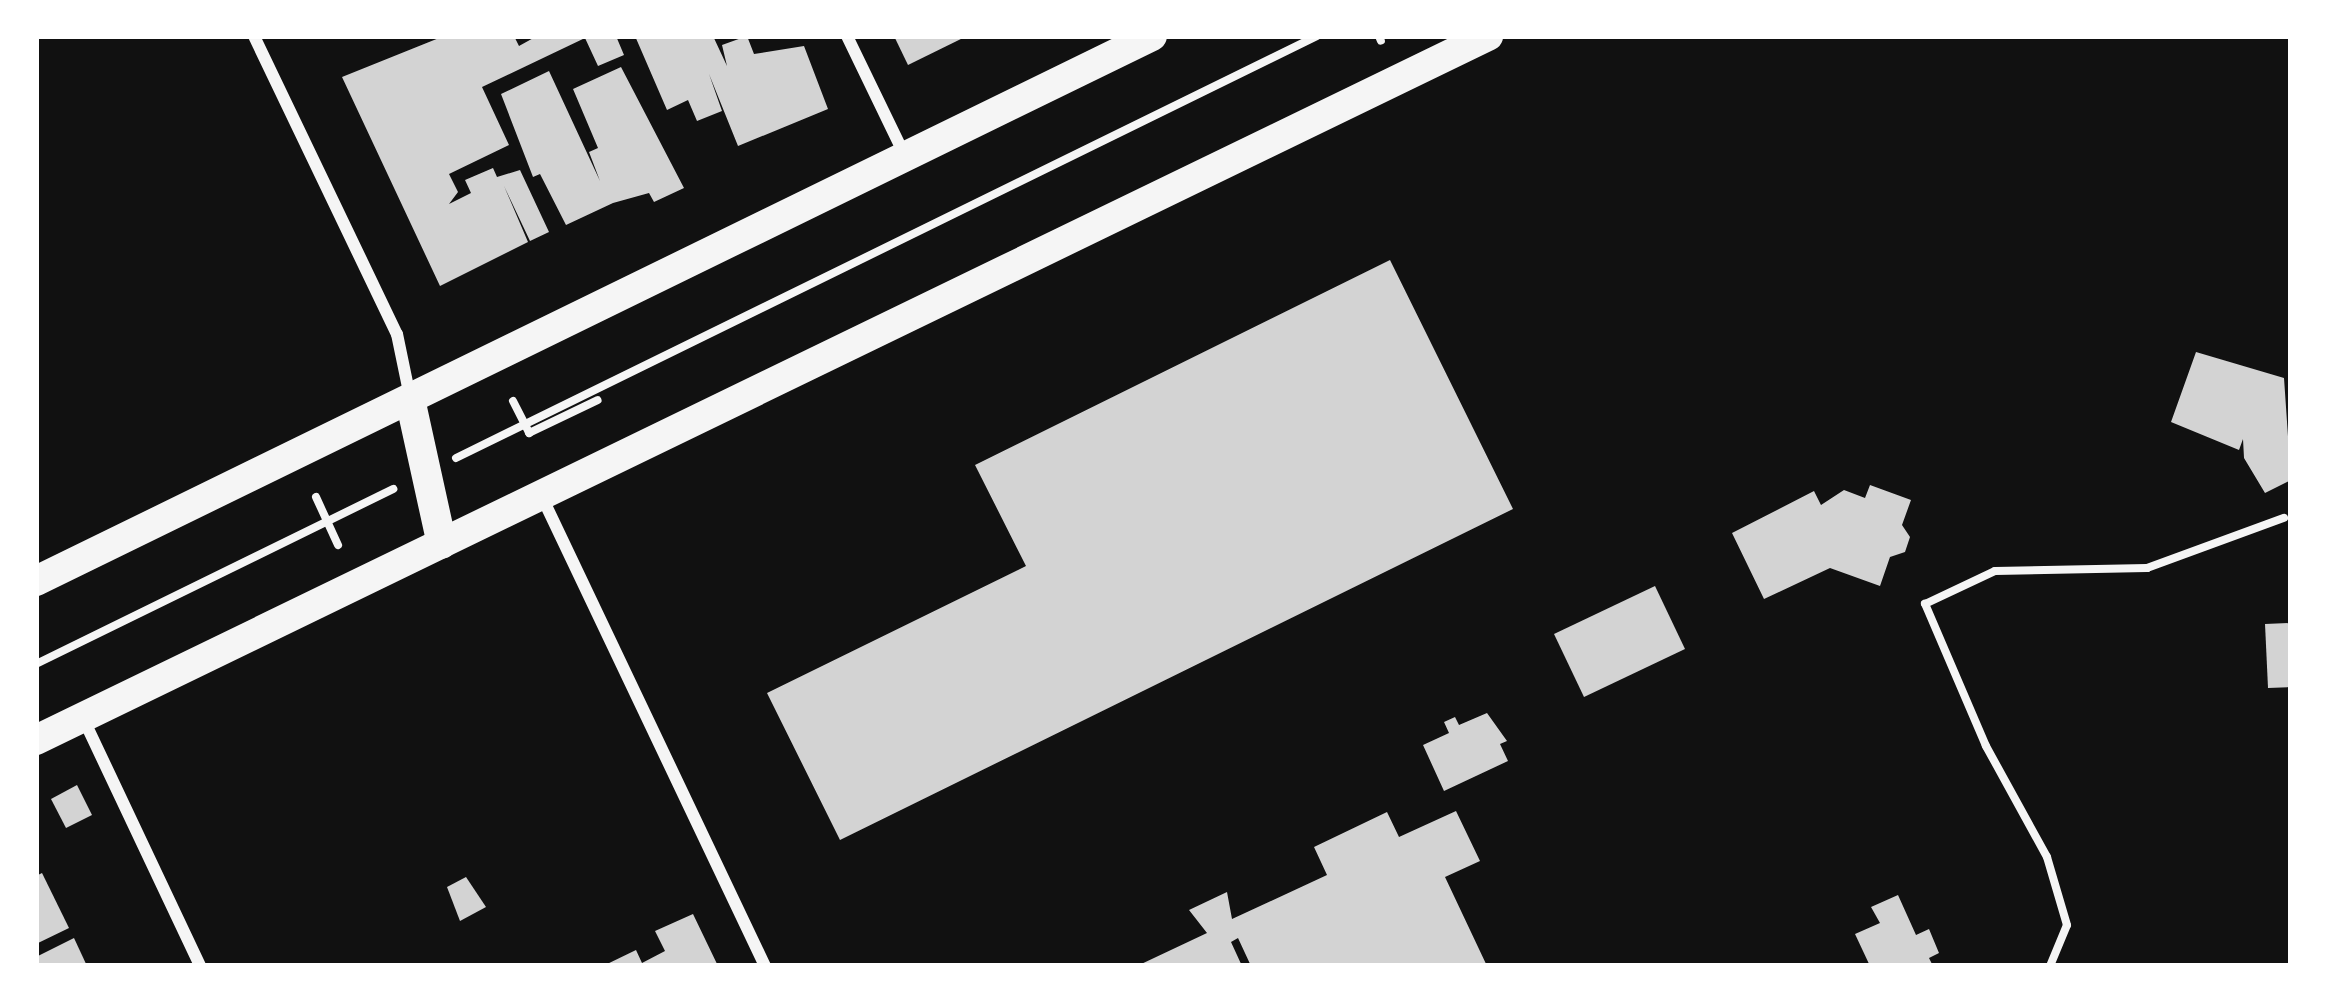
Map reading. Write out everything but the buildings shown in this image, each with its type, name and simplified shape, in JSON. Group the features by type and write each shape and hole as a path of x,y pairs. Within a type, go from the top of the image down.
{"main road":[{"path":"36,581 1152,36"},
{"path":"36,740 1488,36"},
{"path":"410,399 442,544"}],"street":[{"path":"254,36 397,334 410,399"},
{"path":"847,36 905,156"},
{"path":"542,496 765,966"},
{"path":"82,717 200,966"}],"path":[{"path":"36,664 1317,36"},
{"path":"513,401 529,433 598,400"},
{"path":"316,496 338,545"},
{"path":"2050,966 2067,926 2048,857 1986,746 1925,604 1995,572 2147,568 2284,518"}]}
